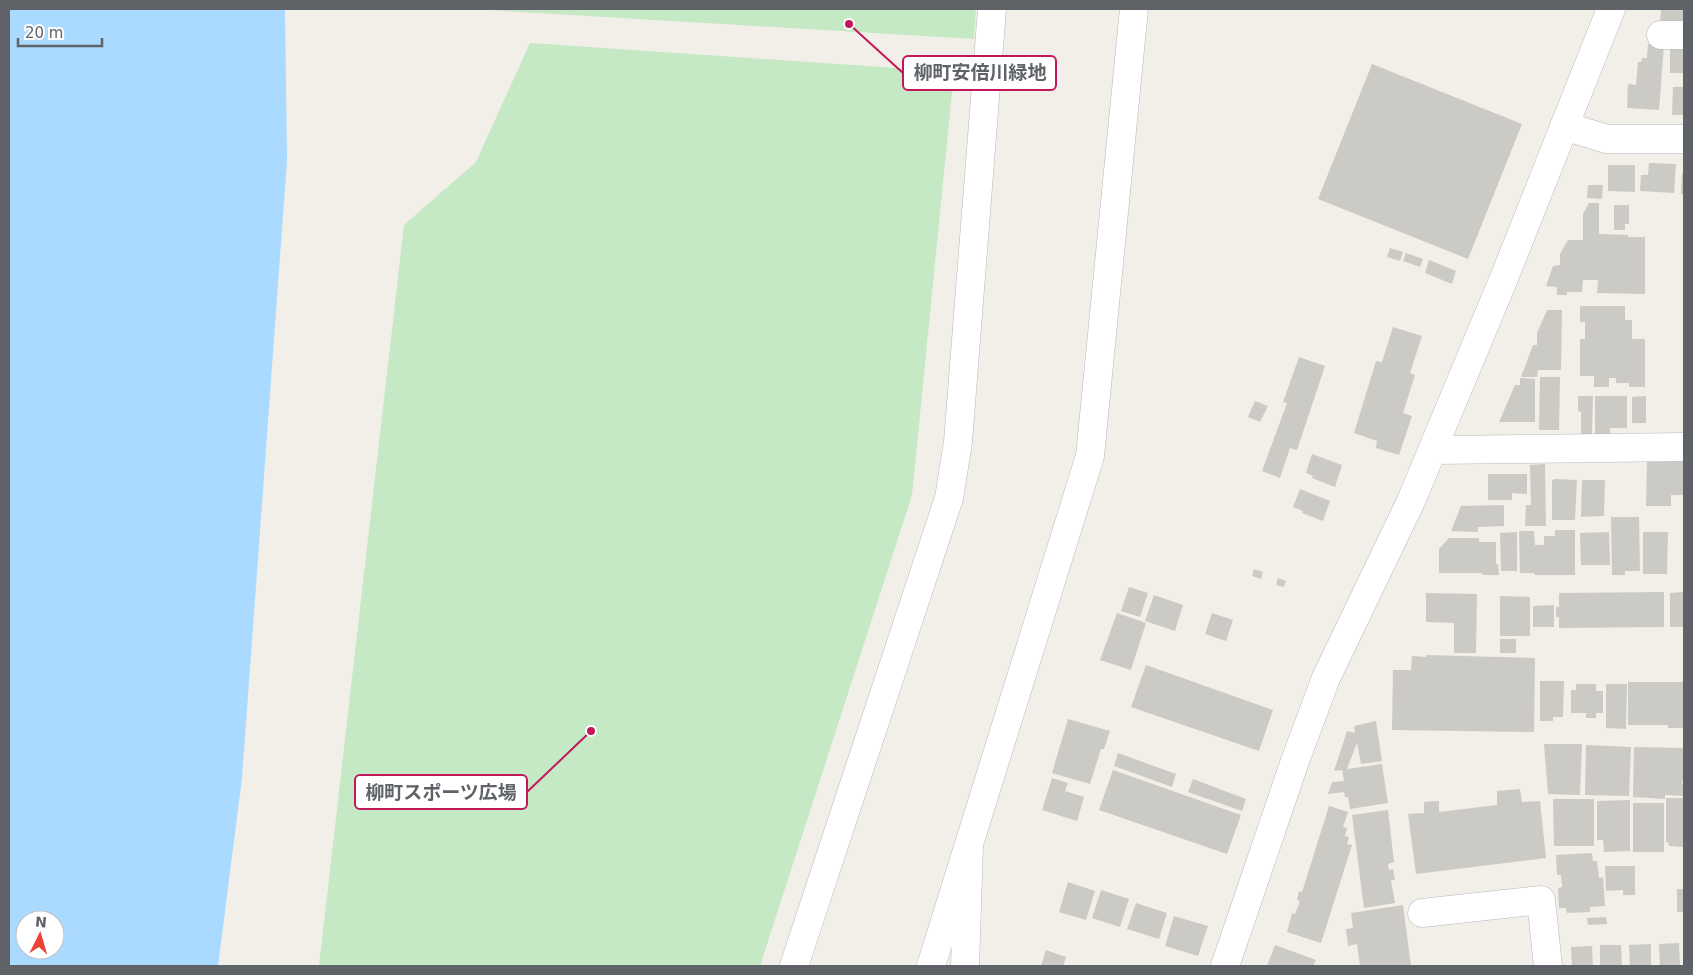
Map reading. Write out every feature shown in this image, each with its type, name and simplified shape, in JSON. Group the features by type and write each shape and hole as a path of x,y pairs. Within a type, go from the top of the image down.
{"street":[{"path":"794,966 949,498 958,442 992,9"},
{"path":"931,966 1090,456 1134,9"},
{"path":"1225,966 1326,678 1411,501 1611,9"},
{"path":"1564,126 1607,139 1684,139"},
{"path":"1432,450 1684,447"},
{"path":"965,966 969,846"},
{"path":"1422,913 1541,900 1548,966"}],"green space":[{"path":"472,9 976,9 974,39"},
{"path":"530,43 954,72 912,495 760,966 319,966 404,225 476,162"}],"water":[{"path":"9,9 285,9 287,161 242,778 218,966 9,966"}],"building":[{"path":"1661,9 1684,9 1684,24 1660,23"},
{"path":"1648,44 1664,45 1659,110 1627,108 1628,84 1636,85 1638,62 1641,62 1642,58 1647,58"},
{"path":"1670,48 1684,49 1684,73 1670,73"},
{"path":"1372,64 1522,124 1468,259 1318,199"},
{"path":"1673,87 1684,87 1684,115 1672,115"},
{"path":"1649,163 1676,164 1674,193 1640,191 1641,175 1648,175"},
{"path":"1608,165 1635,165 1635,192 1608,191"},
{"path":"1682,173 1684,173 1684,194 1681,194"},
{"path":"1588,185 1603,185 1602,199 1587,198"},
{"path":"1589,203 1599,203 1599,234 1645,237 1645,294 1597,293 1598,280 1583,280 1582,292 1567,292 1567,295 1557,295 1557,287 1546,286 1553,266 1560,265 1560,254 1568,240 1583,240 1583,214"},
{"path":"1614,205 1629,205 1629,224 1625,224 1625,230 1614,230"},
{"path":"1390,248 1403,252 1400,261 1387,257"},
{"path":"1406,253 1423,259 1420,267 1403,261"},
{"path":"1429,260 1456,271 1452,284 1425,273"},
{"path":"1580,306 1625,306 1625,320 1632,320 1632,339 1645,339 1645,387 1629,387 1629,383 1616,383 1616,378 1609,378 1609,387 1594,387 1594,376 1580,376 1580,339 1585,339 1585,322 1580,322"},
{"path":"1547,310 1562,310 1561,370 1538,370 1537,377 1521,377 1533,345 1537,345 1537,333"},
{"path":"1393,327 1422,336 1410,373 1415,375 1403,413 1412,416 1399,455 1376,448 1377,441 1354,433 1376,361 1382,362"},
{"path":"1299,357 1325,366 1297,450 1290,448 1280,478 1262,471 1287,403 1283,402"},
{"path":"1540,377 1560,377 1559,430 1539,430"},
{"path":"1520,378 1535,379 1535,422 1499,422 1515,385 1520,385"},
{"path":"1578,396 1593,396 1592,434 1581,434 1581,412 1578,411"},
{"path":"1595,396 1627,396 1627,428 1610,428 1610,438 1595,438"},
{"path":"1646,396 1646,423 1632,423 1632,397"},
{"path":"1255,401 1268,406 1260,422 1248,417"},
{"path":"1312,454 1342,465 1335,487 1312,478 1313,476 1306,473"},
{"path":"1647,460 1684,460 1684,495 1671,495 1671,506 1646,506"},
{"path":"1545,464 1546,526 1525,526 1526,505 1531,505 1530,465"},
{"path":"1488,474 1527,474 1527,494 1512,493 1512,500 1488,500"},
{"path":"1552,480 1577,480 1575,520 1552,520"},
{"path":"1582,480 1605,480 1604,516 1581,517"},
{"path":"1300,489 1330,501 1323,521 1302,513 1303,511 1293,507"},
{"path":"1504,505 1504,526 1478,527 1478,532 1451,531 1461,506"},
{"path":"1611,517 1639,517 1640,571 1625,571 1625,575 1612,575"},
{"path":"1555,530 1575,530 1575,575 1520,573 1519,531 1534,531 1535,545 1544,545 1544,536 1555,536"},
{"path":"1517,532 1517,571 1501,571 1500,533"},
{"path":"1609,532 1610,565 1581,565 1580,533"},
{"path":"1643,532 1668,532 1667,574 1643,574"},
{"path":"1449,538 1479,538 1479,542 1496,542 1496,564 1498,564 1499,575 1439,573 1439,549"},
{"path":"1254,569 1263,572 1261,579 1252,576"},
{"path":"1278,578 1286,581 1284,587 1276,585"},
{"path":"1129,587 1148,593 1140,617 1121,611"},
{"path":"1664,592 1664,627 1559,628 1559,617 1556,617 1556,607 1559,607 1559,593"},
{"path":"1684,592 1684,627 1670,627 1670,593"},
{"path":"1426,593 1477,594 1476,653 1454,653 1454,623 1426,622"},
{"path":"1154,595 1183,605 1175,631 1145,621"},
{"path":"1500,596 1530,597 1530,636 1500,636"},
{"path":"1554,605 1554,627 1533,627 1533,606"},
{"path":"1117,613 1146,623 1131,670 1100,660"},
{"path":"1212,613 1233,620 1226,641 1205,634"},
{"path":"1500,639 1516,639 1516,653 1500,653"},
{"path":"1426,655 1535,658 1534,732 1392,730 1393,670 1411,670 1412,656 1426,657"},
{"path":"1146,665 1273,710 1259,751 1131,707"},
{"path":"1540,681 1564,681 1563,717 1553,717 1553,721 1540,721"},
{"path":"1628,682 1684,682 1684,728 1668,728 1668,725 1628,725"},
{"path":"1576,684 1596,684 1596,691 1603,691 1603,713 1596,713 1596,718 1586,718 1586,713 1571,713 1571,690 1576,690"},
{"path":"1606,684 1627,684 1626,729 1606,728"},
{"path":"1068,719 1110,731 1104,749 1101,749 1090,784 1052,773"},
{"path":"1376,721 1382,761 1361,764 1357,743 1347,769 1382,764 1388,803 1350,809 1348,797 1345,797 1344,792 1328,794 1332,782 1344,781 1342,770 1334,771 1347,731 1355,733 1354,726"},
{"path":"1544,744 1582,744 1580,795 1548,794"},
{"path":"1586,745 1631,747 1629,796 1585,795"},
{"path":"1634,747 1684,748 1684,781 1682,781 1682,784 1684,784 1684,796 1665,795 1665,799 1633,797"},
{"path":"1118,753 1176,774 1172,787 1114,766"},
{"path":"1113,770 1241,815 1227,854 1099,810"},
{"path":"1052,778 1068,783 1065,791 1084,797 1077,821 1042,810"},
{"path":"1193,779 1246,799 1242,811 1188,792"},
{"path":"1520,789 1522,802 1540,801 1546,858 1416,874 1408,814 1424,813 1424,802 1439,801 1439,812 1497,805 1497,791"},
{"path":"1666,798 1684,798 1684,847 1669,846 1668,842 1666,842"},
{"path":"1553,799 1594,799 1594,846 1554,846"},
{"path":"1630,800 1630,851 1604,852 1603,840 1597,840 1597,801"},
{"path":"1633,803 1664,803 1664,852 1633,852"},
{"path":"1329,806 1348,812 1343,827 1347,828 1345,836 1349,837 1347,844 1352,845 1321,943 1287,932 1292,913 1295,914 1300,901 1297,900 1299,891 1302,892"},
{"path":"1388,810 1394,862 1388,864 1389,870 1393,869 1395,880 1391,880 1395,903 1364,908 1352,815"},
{"path":"1592,853 1593,861 1597,861 1599,878 1603,877 1605,906 1590,907 1590,912 1567,913 1566,908 1559,908 1558,888 1562,887 1561,875 1557,875 1556,855"},
{"path":"1605,866 1635,866 1635,895 1623,895 1623,890 1606,891"},
{"path":"1068,882 1095,891 1086,920 1059,912"},
{"path":"1677,889 1684,889 1684,912 1677,912"},
{"path":"1101,890 1129,899 1120,927 1092,918"},
{"path":"1136,903 1167,913 1159,939 1127,929"},
{"path":"1403,905 1411,966 1360,966 1357,944 1348,946 1346,929 1353,928 1351,913"},
{"path":"1174,916 1208,926 1198,956 1165,946"},
{"path":"1606,917 1607,924 1588,925 1587,918"},
{"path":"1679,943 1680,966 1660,966 1659,944"},
{"path":"1651,944 1651,966 1630,966 1629,945"},
{"path":"1275,945 1316,960 1313,966 1267,966"},
{"path":"1600,945 1621,945 1622,966 1600,966"},
{"path":"1592,946 1593,966 1572,966 1571,947"},
{"path":"1046,950 1066,957 1063,966 1041,966"}],"place":[{"name":"柳町安倍川緑地","path":"849,24"},
{"name":"柳町スポーツ広場","path":"591,731"}]}
